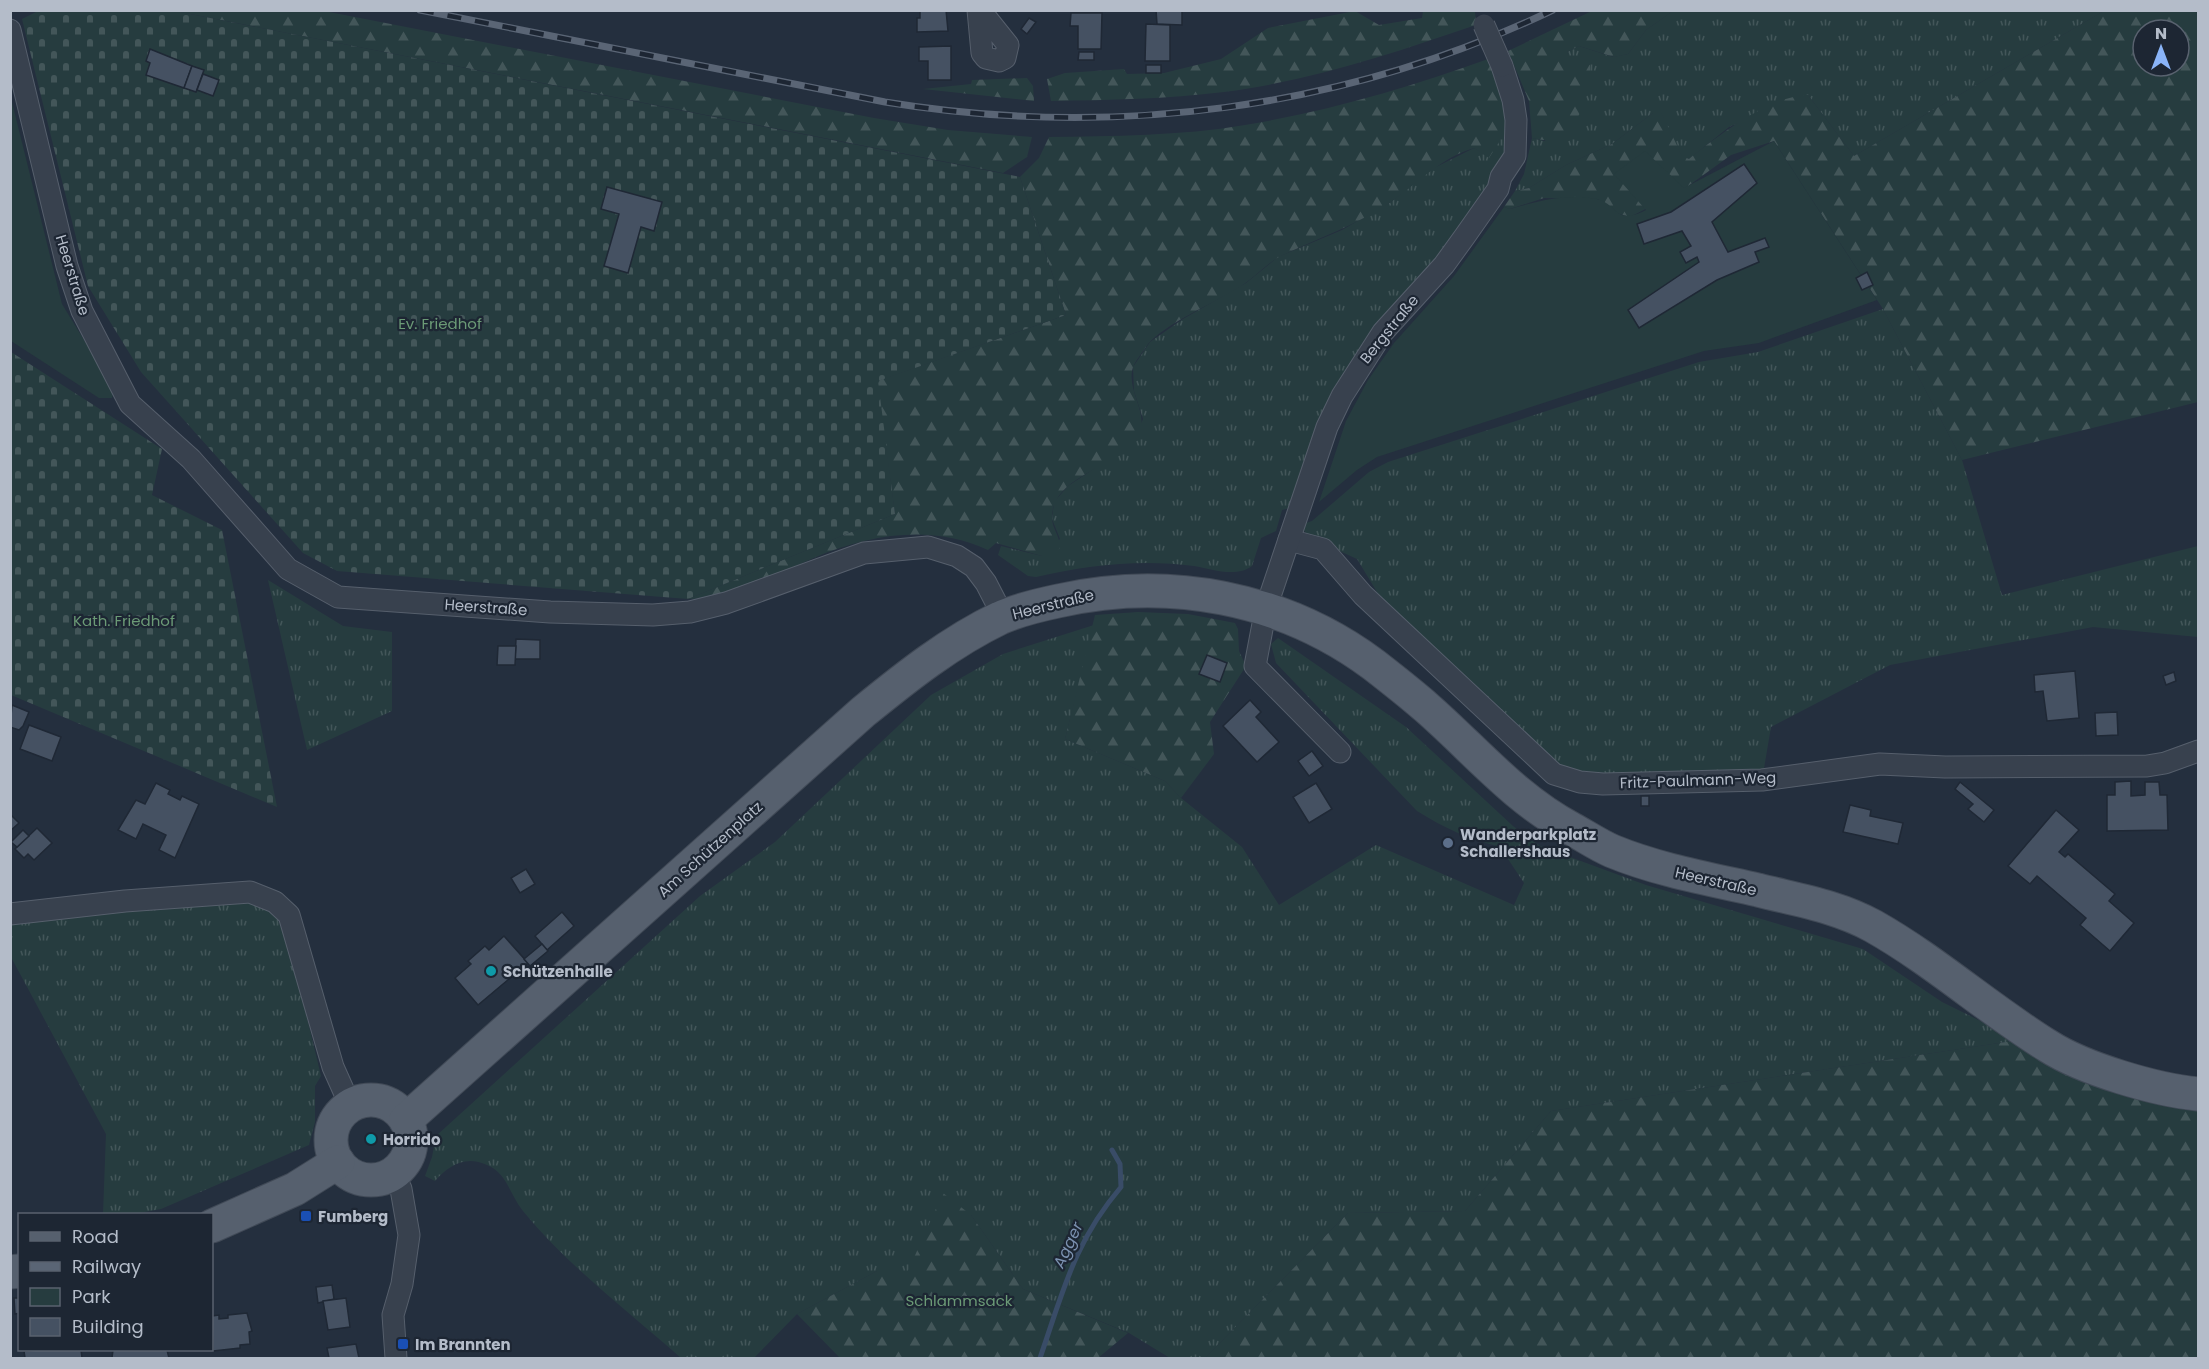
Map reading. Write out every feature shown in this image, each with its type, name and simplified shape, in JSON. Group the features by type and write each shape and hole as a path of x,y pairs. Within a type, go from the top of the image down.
{"main road":[{"name":"Heerstraße","path":"1004,616 1087,594 1137,589 1182,591 1266,608 1327,635 1363,658 1428,708 1525,798 1550,818 1611,850 1665,869 1837,909 1870,924 1926,958 2050,1048 2123,1078 2178,1092 2199,1094"},
{"name":"Am Schützenplatz","path":"418,1110 863,712 917,668 1004,616"},
{"path":"375,1100 393,1107 418,1110 410,1131 410,1149 402,1165 393,1173 382,1179 363,1179 346,1172 338,1162 331,1137 340,1113 350,1105 375,1100"},
{"path":"213,1226 294,1189 338,1162"}],"street":[{"name":"Bergstraße","path":"1266,608 1327,427 1361,363 1383,332 1451,255 1498,189 1501,177 1515,156 1515,110 1484,18"},
{"name":"Heerstraße","path":"10,30 67,266 82,311 130,404 191,459 288,569 338,597 550,612 652,615 690,612 726,603 864,553 928,547 957,556 974,567 986,583 1004,616"},
{"name":"Fritz-Paulmann-Weg","path":"1289,540 1323,549 1363,595 1554,774 1580,782 1604,784 1762,780 1880,764 1945,767 2147,766 2165,763 2199,751"},
{"path":"1266,608 1255,666 1340,752"},
{"path":"10,914 125,901 250,892 275,902 289,915 333,1067 350,1105"},
{"path":"393,1173 401,1189 409,1235 402,1284 393,1316 396,1359"}],"green space":[{"path":"1594,10 1673,11 1646,30 1628,54 1614,57 1579,46 1567,52 1570,61 1590,65 1584,105 1574,124 1557,139 1532,138 1529,101 1508,51"},
{"name":"Ev. Friedhof","path":"38,11 175,11 1020,177 1066,315 878,381 895,514 688,599 337,571 303,553 141,372 88,286 22,19"},
{"path":"175,11 324,11 874,118 948,130 1032,137 1027,157 1003,173"},
{"path":"1355,11 1379,25 1422,18 1423,11 1475,11 1476,25 1352,65 1256,87 1181,96 1051,101 1047,79 1065,73 1124,69 1127,74 1164,73 1221,59 1268,28"},
{"path":"1673,11 2104,11 1854,156 1808,95 1729,127 1689,159 1682,157 1661,113 1653,113 1612,144 1566,165 1529,188 1515,191 1524,174 1532,138 1545,141 1569,61 1567,52 1579,46 1613,57 1628,54 1646,30"},
{"path":"2104,11 2198,11 2198,402 1962,460 1883,309 1774,141 1731,155 1684,189 1630,217 1616,213 1598,199 1544,198 1510,209 1504,207 1515,191 1529,188 1566,165 1612,144 1653,113 1661,112 1682,156 1689,159 1730,128 1762,109 1793,97 1808,95 1854,156"},
{"path":"1491,58 1508,115 1499,142 1489,158 1474,148 1451,158 1378,210 1277,258 1240,287 1161,332 1148,344 1134,364 1132,377 1141,413 1140,432 1126,450 1073,482 1062,492 1054,504 1052,518 1060,548 1052,555 1042,556 996,543 988,550 945,537 902,535 837,549 741,591 708,598 688,599 895,514 877,381 1066,315 1020,177 1039,158 1049,137 1172,133 1245,125 1308,113 1370,97"},
{"path":"1027,78 1033,86 1034,101 923,89 971,84 972,80"},
{"path":"10,94 62,304 114,389 112,398 99,398 11,341"},
{"path":"1508,115 1505,150 1499,168 1458,235 1378,328 1290,508 1282,510 1276,531 1261,538 1252,566 1246,570 1231,572 1174,564 1134,563 1095,566 1036,577 1028,576 998,555 1001,546 1042,556 1060,539 1052,519 1054,502 1068,486 1133,443 1143,419 1134,391 1133,367 1150,342 1183,319 1246,283 1278,257 1342,230 1391,202 1432,169 1474,148 1489,157"},
{"path":"1774,141 1877,300 1759,343 1704,351 1377,457 1357,470 1319,502 1346,421 1368,380 1394,343 1454,276 1504,207 1510,209 1553,199 1586,197 1604,202 1622,215 1628,216 1646,210 1614,174 1645,151 1684,188"},
{"path":"1883,309 1962,460 2002,595 2198,546 2198,637 2093,627 1890,665 1771,727 1762,780 1580,782 1400,630 1357,559 1309,537 1302,528 1303,524 1312,521 1369,472 1388,462 1699,362 1758,352"},
{"name":"Kath. Friedhof","path":"11,352 162,449 152,495 222,530 277,807 11,695"},
{"path":"268,580 343,626 392,632 392,711 307,750"},
{"path":"1138,612 1188,614 1235,623 1238,629 1239,651 1246,666 1210,722 1214,754 1181,798 1165,781 1065,739 1095,615"},
{"path":"1094,625 1065,739 1165,781 1181,798 1242,847 1279,905 1376,845 1514,905 1524,883 1500,847 1457,832 1417,811 1276,663 1271,644 1278,638 1406,727 1513,826 1540,846 1646,885 1863,949 1942,1002 2019,1040 1551,1111 1465,1211 1348,1213 1205,1358 1170,1358 1129,1333 1023,1289 971,1215 908,1271 877,1271 797,1314 754,1358 681,1358 559,1251 523,1211 504,1179 494,1169 479,1162 465,1161 446,1170 435,1181 425,1176 436,1136 700,896 775,842 931,695 1003,654"},
{"path":"248,898 275,912 293,959 321,1076 315,1086 315,1122 309,1145 161,1209 139,1213 103,1213 106,1134 11,957 10,924"},
{"path":"2019,1040 2198,1103 2198,1358 1205,1358 1348,1213 1465,1211 1551,1111"},
{"name":"Schlammsack","path":"943,1193 971,1215 1023,1289 1128,1333 1098,1358 840,1358 797,1314 877,1271 908,1271"}],"building":[{"path":"920,10 946,10 948,31 917,32 917,18 920,18"},
{"path":"1156,10 1182,10 1182,25 1157,24"},
{"path":"1071,13 1102,13 1101,49 1078,49 1078,26 1070,26"},
{"path":"1029,18 1036,22 1027,34 1021,29"},
{"path":"1146,24 1170,25 1170,61 1145,61"},
{"path":"951,46 951,80 928,80 928,61 919,61 919,47"},
{"path":"150,49 192,66 184,88 146,75 150,63 146,61"},
{"path":"1079,52 1094,52 1094,60 1078,60"},
{"path":"1146,65 1161,65 1161,73 1146,73"},
{"path":"192,66 204,70 196,92 184,88"},
{"path":"203,74 219,80 213,96 197,90"},
{"path":"1744,164 1757,183 1712,222 1728,252 1765,238 1769,247 1755,252 1759,262 1717,280 1639,328 1628,310 1699,262 1697,257 1686,263 1680,252 1691,246 1682,231 1644,244 1637,224 1671,212"},
{"path":"607,187 662,202 654,231 641,227 628,273 604,266 619,214 601,209"},
{"path":"1867,272 1873,285 1862,290 1856,278"},
{"path":"516,639 540,640 540,659 515,659"},
{"path":"498,646 516,646 515,665 497,665"},
{"path":"1207,655 1227,663 1220,682 1199,674"},
{"path":"2075,671 2079,718 2047,721 2043,691 2035,692 2034,675"},
{"path":"2174,672 2176,681 2166,685 2163,676"},
{"path":"1250,700 1261,712 1256,717 1279,742 1257,762 1223,726"},
{"path":"12,705 29,712 19,730 10,727"},
{"path":"2117,712 2118,735 2096,736 2095,713"},
{"path":"29,725 61,737 52,761 20,749"},
{"path":"1312,751 1323,766 1309,776 1298,761"},
{"path":"2131,781 2131,796 2145,795 2145,782 2159,782 2160,795 2167,795 2168,830 2107,831 2107,795 2115,795 2115,782"},
{"path":"1960,782 1994,810 1984,822 1968,809 1973,804 1955,789"},
{"path":"156,783 170,790 168,794 180,800 182,796 199,804 175,858 159,850 166,835 143,824 136,839 118,830 136,800 145,804"},
{"path":"1316,783 1332,809 1309,823 1293,797"},
{"path":"1641,796 1649,796 1649,806 1641,806"},
{"path":"1850,805 1871,810 1870,816 1903,823 1898,844 1843,832"},
{"path":"2056,810 2079,830 2059,852 2065,857 2068,854 2115,894 2109,901 2134,923 2110,951 2080,925 2086,918 2037,876 2030,884 2008,866"},
{"path":"10,814 19,823 10,831"},
{"path":"37,828 52,843 34,860 28,854 24,858 15,849"},
{"path":"23,830 29,836 17,847 11,842"},
{"path":"526,869 535,884 520,893 511,878"},
{"path":"562,912 574,926 547,950 535,936"},
{"name":"Schützenhalle","path":"504,936 528,963 478,1005 455,978 471,964 468,961 485,946 489,950"},
{"path":"542,944 548,951 530,966 524,959"},
{"path":"332,1285 334,1299 318,1303 316,1287"},
{"path":"14,1298 18,1298 18,1313 15,1314"},
{"path":"346,1298 350,1327 328,1330 323,1301"},
{"path":"247,1313 252,1331 249,1332 250,1344 240,1345 240,1348 213,1351 213,1316 219,1315 219,1319 228,1318 228,1315"},
{"path":"356,1344 359,1358 329,1358 327,1348"},
{"path":"24,1351 81,1351 82,1358 25,1358"},
{"path":"113,1351 167,1351 169,1358 112,1358"}],"waterway":[{"name":"Agger","path":"1040,1358 1063,1289 1081,1248 1105,1207 1121,1187 1120,1164 1112,1150"}],"railway":[{"path":"420,10 885,102 971,113 1056,117 1141,116 1226,107 1309,93 1392,72 1473,44 1553,10"}],"place":[{"name":"Wanderparkplatz Schallershaus","path":"1448,843"},
{"name":"Schützenhalle","path":"491,971"},
{"name":"Horrido","path":"371,1139"},
{"name":"Fumberg","path":"306,1216"},
{"name":"Im Brannten","path":"403,1344"}]}
